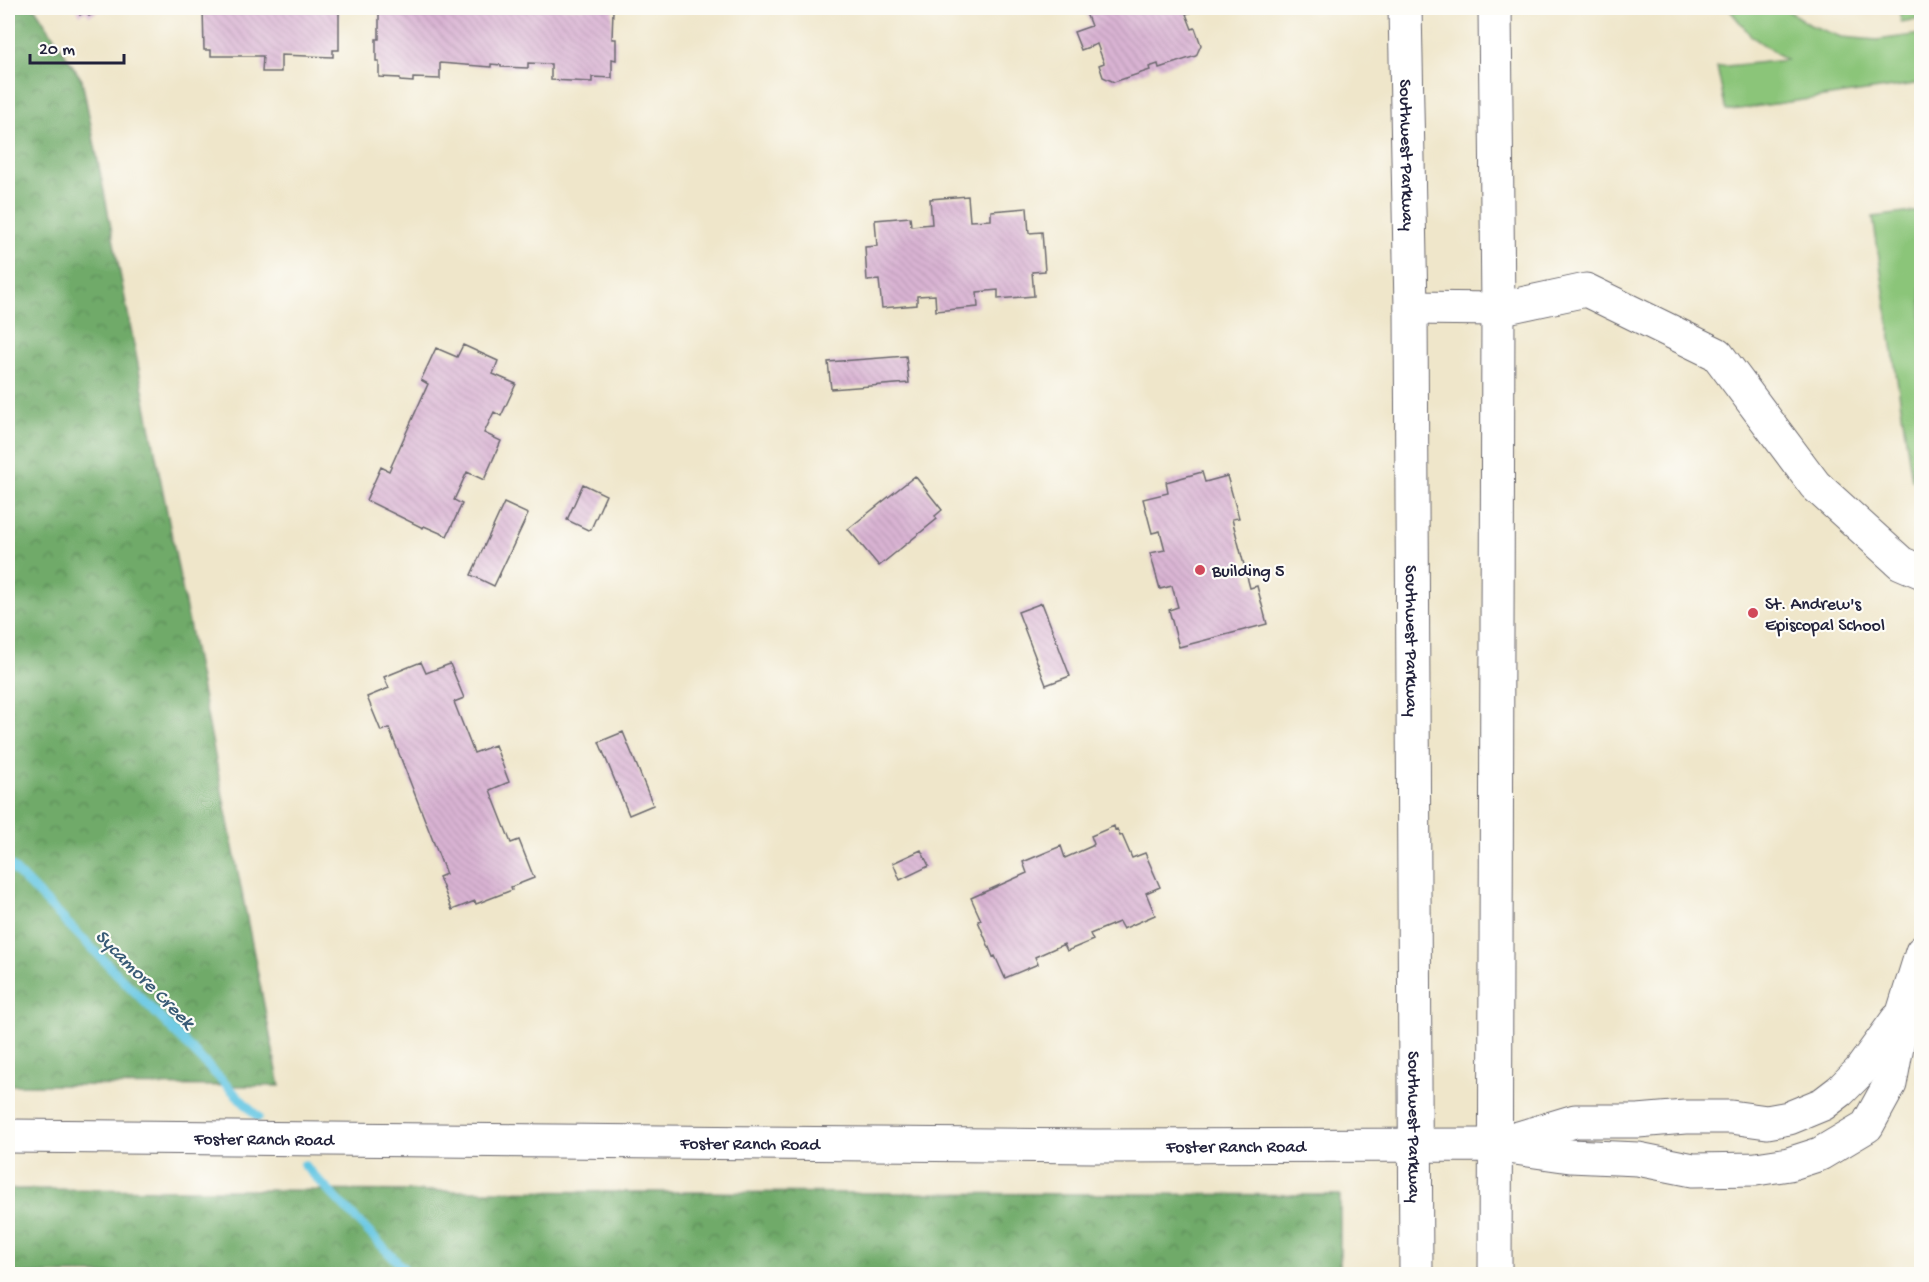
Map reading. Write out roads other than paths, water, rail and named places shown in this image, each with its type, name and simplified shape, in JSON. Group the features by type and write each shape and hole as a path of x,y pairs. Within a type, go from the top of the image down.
{"main road":[{"name":"Southwest Parkway","path":"1405,8 1411,308 1416,1275"},
{"path":"1495,1275 1498,309 1496,8"},
{"path":"1411,308 1498,309 1586,290 1717,354 1815,485 1901,562 1922,572"},
{"path":"1495,1145 1570,1156 1638,1159 1693,1170 1756,1169 1789,1164 1820,1154 1868,1126 1890,1084 1902,1013 1922,952"},
{"path":"1495,1145 1575,1121 1731,1117 1767,1122 1789,1118 1823,1104 1840,1091 1860,1071 1902,1013"},
{"name":"Foster Ranch Road","path":"8,1136 1070,1146 1495,1145"}],"waterway":[{"name":"Sycamore Creek","path":"8,863 258,1117"},
{"name":"Sycamore Creek","path":"304,1165 409,1274"}],"place":[{"name":"Building 5","path":"1200,570"},
{"name":"St. Andrew's Episcopal School","path":"1753,613"}]}
